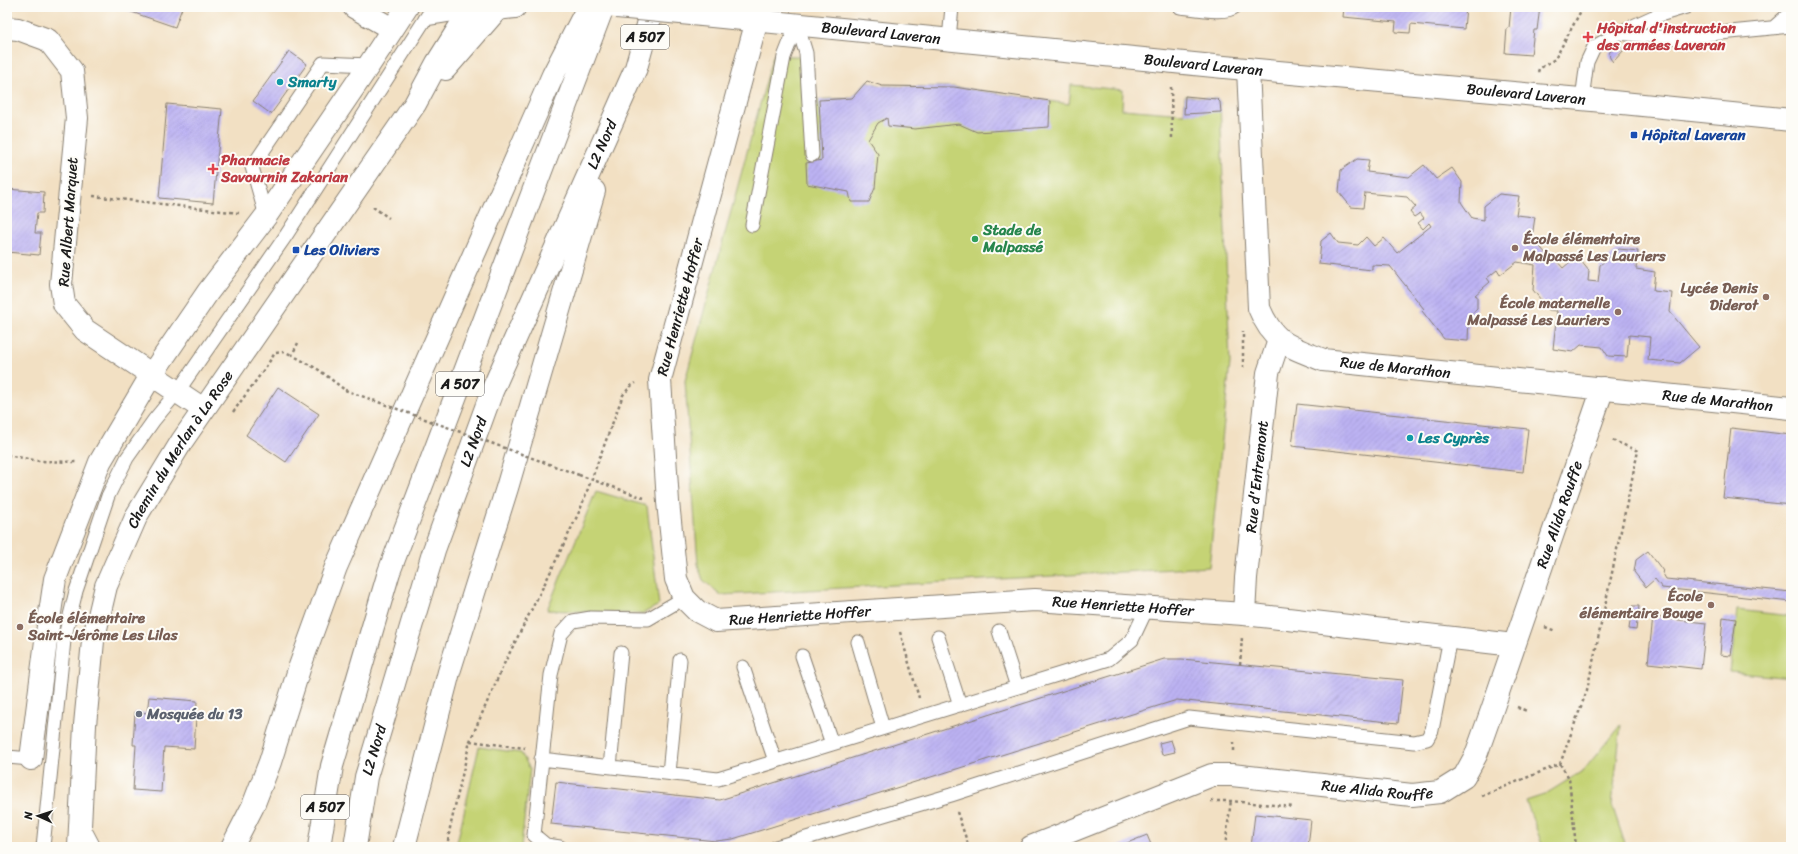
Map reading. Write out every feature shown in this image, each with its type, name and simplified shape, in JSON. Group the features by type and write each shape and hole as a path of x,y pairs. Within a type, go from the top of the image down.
{"main road":[{"path":"354,7 392,29"},
{"path":"31,759 55,579 100,462 152,374 208,292 266,216 370,65 406,7"},
{"name":"Chemin du Merlan à La Rose","path":"82,841 85,725 94,641 106,586 137,515 182,440 415,104 436,63 468,10 504,7"},
{"name":"Chemin du Merlan à La Rose","path":"415,104 504,7"},
{"path":"232,847 256,799 300,666 336,567 553,75 588,7"},
{"name":"A 507","path":"318,847 332,766 389,572 602,7"},
{"name":"Boulevard Laveran","path":"617,7 1248,69 1582,99 1791,120"},
{"name":"L2 Nord","path":"355,847 366,777 437,543 492,391 636,68 653,7"},
{"name":"Rue Henriette Hoffer","path":"757,20 660,380 668,502 676,579 684,598 696,611 716,621 1035,600 1244,614 1514,645"},
{"name":"Rue Albert Marquet","path":"7,28 18,29 48,40 72,71 77,118 68,193 61,284 64,304 85,330 204,409"},
{"path":"404,847 449,672 507,488 602,162 636,68"},
{"name":"Rue de Marathon","path":"1248,69 1259,308 1266,325 1279,340 1295,349 1323,360 1791,408"},
{"name":"Rue d'Entremont","path":"1244,614 1246,578 1268,373 1279,340"},
{"name":"Rue Alida Rouffe","path":"1031,847 1212,775 1232,775 1412,795 1440,792 1464,777 1476,755 1603,388"}],"lane":[{"path":"43,847 64,640 76,591 108,496 127,458 178,391 285,237 433,7"},
{"path":"949,39 952,7"},
{"path":"1180,7 1219,11 1232,9 1235,7"},
{"path":"1582,99 1587,62 1594,47 1618,33 1653,17 1686,7"},
{"path":"425,19 468,10"},
{"path":"1773,28 1791,12"},
{"path":"797,24 806,53 812,155"},
{"path":"752,225 784,57 797,24"},
{"path":"1618,33 1670,38 1791,26"},
{"path":"266,216 252,167 314,76 323,63 370,65"},
{"path":"560,847 546,845 534,835 551,675 561,634 573,621 591,618 648,620 684,598"},
{"path":"542,755 610,766 718,779 1109,659 1132,640 1147,608"},
{"path":"999,631 1017,687"},
{"path":"938,637 960,705"},
{"path":"776,847 951,795 1189,718 1414,742 1427,739 1432,730 1450,638"},
{"path":"858,642 883,728"},
{"path":"610,766 621,653"},
{"path":"802,656 832,744"},
{"path":"669,773 680,660"},
{"path":"743,667 775,761"},
{"path":"7,757 31,759"}],"path":[{"path":"1536,95 1539,69 1556,58 1583,7"},
{"path":"1171,87 1172,138"},
{"path":"68,193 266,216"},
{"path":"1243,328 1243,369"},
{"path":"298,343 292,355 319,370 345,390 651,500"},
{"path":"447,847 470,741 504,664 580,510 623,395 631,386 641,381 660,380"},
{"path":"1482,796 1560,764 1586,690 1638,451 1612,440"},
{"path":"7,455 39,460 100,462"},
{"path":"896,610 897,622 924,716"},
{"path":"1240,665 1244,614"},
{"path":"470,741 542,755"},
{"path":"1560,764 1570,778 1576,847"},
{"path":"951,795 969,847"},
{"path":"1207,801 1231,801 1301,808"},
{"path":"1225,847 1230,812"}],"green space":[{"name":"Stade de Malpassé","path":"773,56 800,56 803,100 852,98 867,81 882,86 954,87 1069,104 1071,85 1123,90 1122,109 1184,114 1185,96 1217,99 1220,102 1230,363 1209,567 721,595 703,580 698,565 685,381"},
{"path":"596,491 647,506 659,605 642,614 547,610"},
{"path":"1737,610 1791,616 1791,678 1730,672"},
{"path":"1621,724 1612,805 1626,847 1543,847 1526,801 1544,795 1584,770"},
{"path":"479,747 521,753 530,769 521,847 456,847"}],"building":[{"path":"117,7 179,7 182,8 175,27"},
{"path":"1344,7 1466,7 1464,29 1411,24 1410,33 1395,32 1396,22 1343,17"},
{"path":"1511,7 1540,7 1537,30 1534,30 1531,55 1505,53 1507,28 1509,28"},
{"path":"1615,46 1620,46 1624,50 1613,62 1609,53"},
{"name":"Smarty","path":"289,51 307,64 271,114 253,101"},
{"path":"867,81 882,86 954,87 1050,101 1049,127 977,132 959,124 915,129 888,126 887,118 878,123 868,140 878,154 875,188 869,202 851,202 849,192 807,184 806,163 822,160 819,100 852,98"},
{"path":"1185,96 1217,99 1220,102 1221,112 1184,114"},
{"path":"167,104 222,109 213,203 159,198"},
{"path":"1357,159 1369,160 1367,172 1409,177 1424,165 1436,179 1452,168 1462,182 1461,202 1472,218 1484,220 1484,206 1499,194 1519,196 1516,215 1535,217 1532,237 1547,255 1550,253 1563,268 1577,256 1589,271 1588,281 1598,282 1600,265 1619,249 1638,251 1636,269 1655,272 1653,291 1672,293 1670,312 1699,347 1680,363 1648,360 1650,337 1629,335 1627,357 1608,356 1602,347 1581,345 1573,352 1553,349 1557,311 1549,310 1533,290 1535,265 1517,262 1500,275 1497,270 1487,278 1490,282 1475,295 1477,296 1477,309 1469,316 1468,341 1444,339 1422,311 1424,309 1390,266 1372,265 1372,270 1319,264 1321,241 1331,233 1338,243 1358,245 1366,237 1374,246 1384,238 1397,253 1431,226 1429,223 1423,229 1418,223 1424,218 1420,213 1414,217 1410,212 1416,207 1407,197 1365,193 1363,208 1351,207 1339,192 1341,170"},
{"path":"7,189 44,192 43,213 37,213 35,233 41,233 39,255 7,252"},
{"path":"278,387 319,414 286,462 246,435"},
{"name":"Les Cyprès","path":"1297,404 1528,429 1523,472 1292,446"},
{"path":"1731,428 1791,435 1791,505 1723,498"},
{"path":"1648,551 1663,571 1662,572 1666,579 1791,592 1791,602 1662,588 1655,579 1646,587 1634,572 1636,560"},
{"path":"1632,606 1639,606 1636,630 1629,629"},
{"path":"1653,617 1706,623 1701,669 1648,663"},
{"path":"1723,617 1736,619 1731,656 1720,655"},
{"path":"1164,659 1182,659 1403,680 1398,723 1177,700 733,839 716,841 551,824 556,782 720,800"},
{"path":"149,697 197,701 194,749 164,747 161,792 133,790 136,745 133,745 135,712 147,713"},
{"path":"1171,740 1175,752 1162,755 1159,743"},
{"path":"1255,814 1311,820 1308,847 1251,847"},
{"path":"1147,835 1152,847 1117,847"}],"place":[{"name":"Hôpital d'instruction des armées Laveran","path":"1588,37"},
{"name":"Smarty","path":"280,82"},
{"name":"Hôpital Laveran","path":"1634,135"},
{"name":"Pharmacie Savournin Zakarian","path":"213,169"},
{"name":"Stade de Malpassé","path":"975,239"},
{"name":"École élémentaire Malpassé Les Lauriers","path":"1515,248"},
{"name":"Les Oliviers","path":"296,250"},
{"name":"Lycée Denis Diderot","path":"1766,297"},
{"name":"École maternelle Malpassé Les Lauriers","path":"1618,312"},
{"name":"Les Cyprès","path":"1410,438"},
{"name":"École élémentaire Bouge","path":"1711,605"},
{"name":"École élémentaire Saint-Jérôme Les Lilas","path":"20,627"},
{"name":"Mosquée du 13","path":"139,714"}]}
